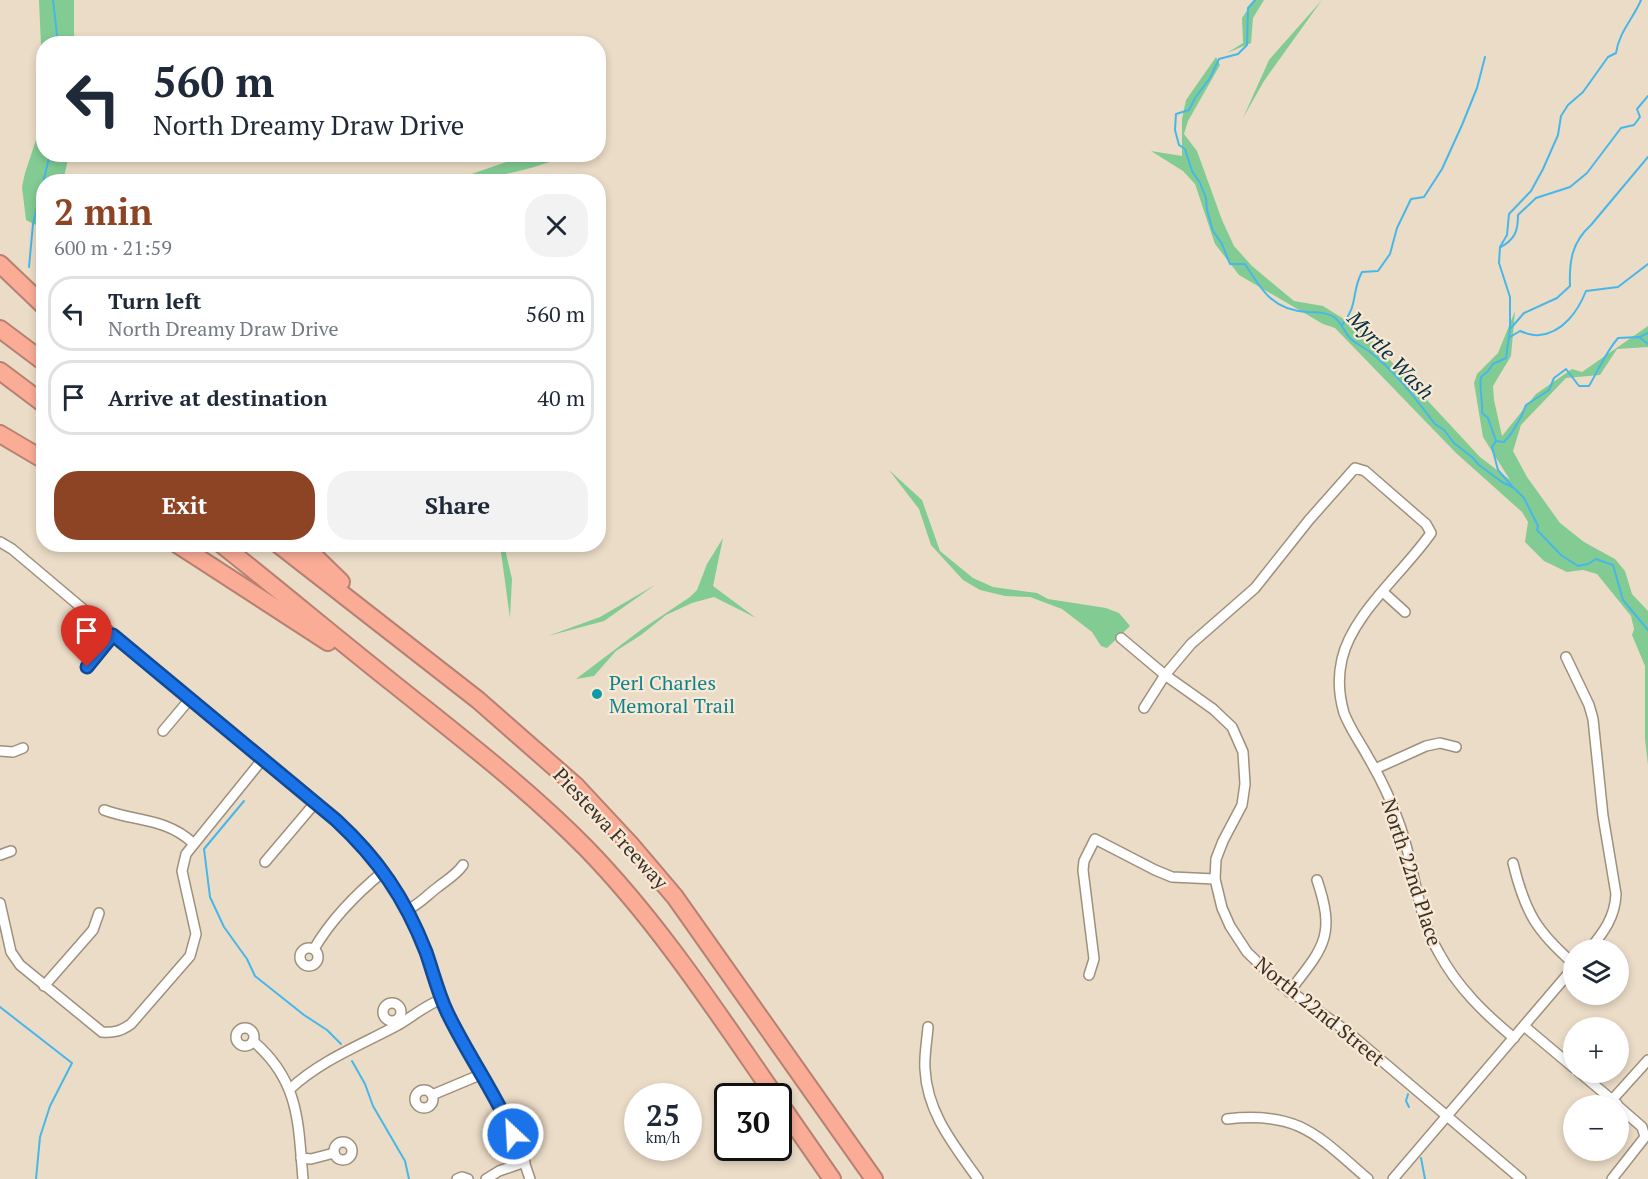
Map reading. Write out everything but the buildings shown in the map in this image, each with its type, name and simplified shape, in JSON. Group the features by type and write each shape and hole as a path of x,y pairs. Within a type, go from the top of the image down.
{"highway":[{"path":"0,264 36,298"},
{"path":"0,328 36,356"},
{"path":"0,370 36,398"},
{"path":"0,434 36,455"},
{"path":"189,552 394,684"},
{"name":"Piestewa Freeway","path":"231,552 529,793 566,828 613,877 645,915 705,994 766,1083"},
{"name":"Piestewa Freeway","path":"288,552 478,700 576,786 675,897 874,1179"},
{"path":"310,552 414,650"},
{"path":"792,1121 832,1179"}],"street":[{"name":"North 22nd Place","path":"1165,675 1191,644 1255,588 1309,520 1355,468 1365,471 1426,524 1431,533 1354,629 1342,656 1341,697 1353,732 1375,769 1400,823 1426,923 1437,952 1474,1003 1514,1038"},
{"path":"0,542 12,549 189,700 315,803 358,841 384,871 407,910 425,951 446,1011 504,1114 530,1179"},
{"path":"1383,592 1405,612"},
{"path":"87,667 113,635"},
{"name":"North 22nd Street","path":"1121,638 1165,675 1213,709 1232,727 1243,752 1245,784 1242,805 1223,840 1216,859 1215,879 1222,908 1230,926 1247,952 1261,968 1289,992 1348,1032 1521,1179"},
{"path":"1566,657 1589,705 1593,719 1603,816 1616,894 1611,921 1597,939"},
{"path":"1144,708 1165,675"},
{"path":"163,731 189,700"},
{"path":"1375,769 1440,743 1456,747"},
{"path":"0,751 12,752 23,748"},
{"path":"0,903 11,952 20,965 102,1032 113,1033 130,1024 190,956 196,934 182,871 186,854 262,760"},
{"path":"265,862 315,803"},
{"path":"104,810 118,816 169,826 194,843"},
{"path":"1089,975 1094,959 1083,870 1084,861 1095,839 1155,870 1172,876 1215,879"},
{"path":"0,855 12,851"},
{"path":"1513,863 1520,895 1534,922 1546,939 1563,955"},
{"path":"407,910 416,906 437,887 456,875 463,865"},
{"path":"314,949 328,926 361,890 384,871"},
{"path":"1289,992 1322,946 1327,932 1327,918 1317,880"},
{"path":"44,986 93,930 99,913"},
{"path":"1393,1179 1563,979"},
{"path":"290,1089 339,1055 442,999"},
{"path":"1524,1026 1563,1059"},
{"path":"928,1027 925,1068 931,1102 948,1137 978,1179"},
{"path":"253,1041 273,1062 290,1089 300,1131 303,1179"},
{"path":"1623,1095 1648,1060"},
{"path":"432,1095 482,1074"},
{"path":"1592,1083 1606,1095"},
{"path":"1227,1119 1261,1116 1281,1119 1297,1125 1319,1137 1368,1179"},
{"path":"1629,1116 1642,1127 1645,1137 1629,1157"},
{"path":"301,1158 311,1159 334,1153"},
{"path":"1612,1179 1626,1161"},
{"path":"486,1179 499,1171 525,1162"},
{"path":"457,1179 462,1177 468,1179"}],"green space":[{"path":"39,0 74,0 74,36 41,36"},
{"path":"1254,0 1264,0 1253,18 1251,43 1227,53 1243,43 1242,18"},
{"path":"1322,0 1264,81 1243,118 1269,60"},
{"path":"1216,57 1220,65 1188,121 1184,134 1197,151 1234,246 1252,266 1294,301 1323,306 1363,331 1480,457 1510,480 1483,437 1474,383 1477,374 1498,353 1515,311 1511,356 1493,386 1502,436 1536,394 1572,369 1582,372 1648,326 1648,347 1617,349 1600,375 1566,378 1521,425 1513,451 1527,477 1560,523 1584,542 1615,559 1625,571 1632,594 1648,611 1648,765 1645,739 1645,666 1632,635 1634,629 1631,616 1597,574 1583,570 1567,572 1544,561 1525,542 1528,522 1522,512 1456,453 1335,328 1323,324 1239,275 1215,244 1195,184 1183,171 1151,151 1182,156 1182,119 1186,100"},
{"path":"36,140 36,162 67,162 65,174 36,174 36,225 26,220 22,187"},
{"path":"507,162 549,162 504,174 471,174"},
{"path":"889,470 922,500 940,551 973,578 993,587 1037,593 1048,599 1106,608 1119,613 1130,626 1107,648 1101,646 1092,632 1062,609 1030,597 1005,596 980,590 963,580 931,545 919,509"},
{"path":"723,538 713,586 756,618 714,597 692,603 666,615 616,651 594,676 576,679 642,629 690,597 697,590 707,564"},
{"path":"501,552 506,552 512,579 510,618"},
{"path":"655,585 604,621 548,636 600,617"}],"waterway":[{"path":"53,0 57,36"},
{"name":"Myrtle Wash","path":"1255,0 1248,8 1247,45 1238,54 1219,59 1210,78 1189,110 1176,114 1175,130 1179,145 1185,149 1192,171 1200,183 1206,198 1213,231 1222,244 1230,264 1245,264 1263,291 1277,303 1295,310 1324,313 1337,319 1351,339 1368,350 1397,377 1435,424 1444,430 1454,443 1479,465 1514,488 1524,498 1538,526 1537,530 1561,555 1578,566 1596,559 1613,565 1623,600 1648,630"},
{"path":"1496,441 1488,418 1482,413 1481,377 1493,364 1506,358 1510,329 1510,297 1499,263 1500,247 1507,235 1509,214 1531,191 1543,169 1558,135 1561,116 1568,105 1583,92 1608,57 1616,53 1623,32 1641,0"},
{"path":"1342,325 1351,311 1362,272 1378,271 1390,254 1397,228 1411,199 1424,197 1442,169 1477,88 1485,57"},
{"path":"1501,247 1515,234 1518,215 1536,198 1570,187 1587,173 1621,128 1634,125 1640,117 1637,109 1648,96"},
{"path":"1511,328 1524,313 1557,298 1570,286 1571,260 1580,238 1648,157"},
{"path":"45,174 48,162"},
{"path":"29,267 36,212"},
{"path":"1510,337 1520,331 1537,335 1555,330 1574,313 1586,291 1618,287 1648,264"},
{"path":"1640,337 1648,333"},
{"path":"1512,486 1498,470 1492,447 1496,441 1504,442 1511,434 1526,405 1549,390 1554,378 1566,369 1579,386 1589,386 1618,338 1639,337 1648,344"},
{"path":"244,801 204,849 210,897 224,927 247,959 255,976 304,1015 327,1030 341,1044"},
{"path":"0,1007 72,1063 50,1106 40,1137 36,1179"},
{"path":"352,1061 365,1084 373,1106 405,1161 409,1179"},
{"path":"1408,1094 1406,1101 1409,1107"},
{"path":"1421,1158 1425,1179"}],"place":[{"name":"Perl Charles Memoral Trail","path":"597,694"}],"route":[{"path":"87,667 113,635 336,820 367,850 390,879 407,910 425,951 446,1011 513,1134"}]}
